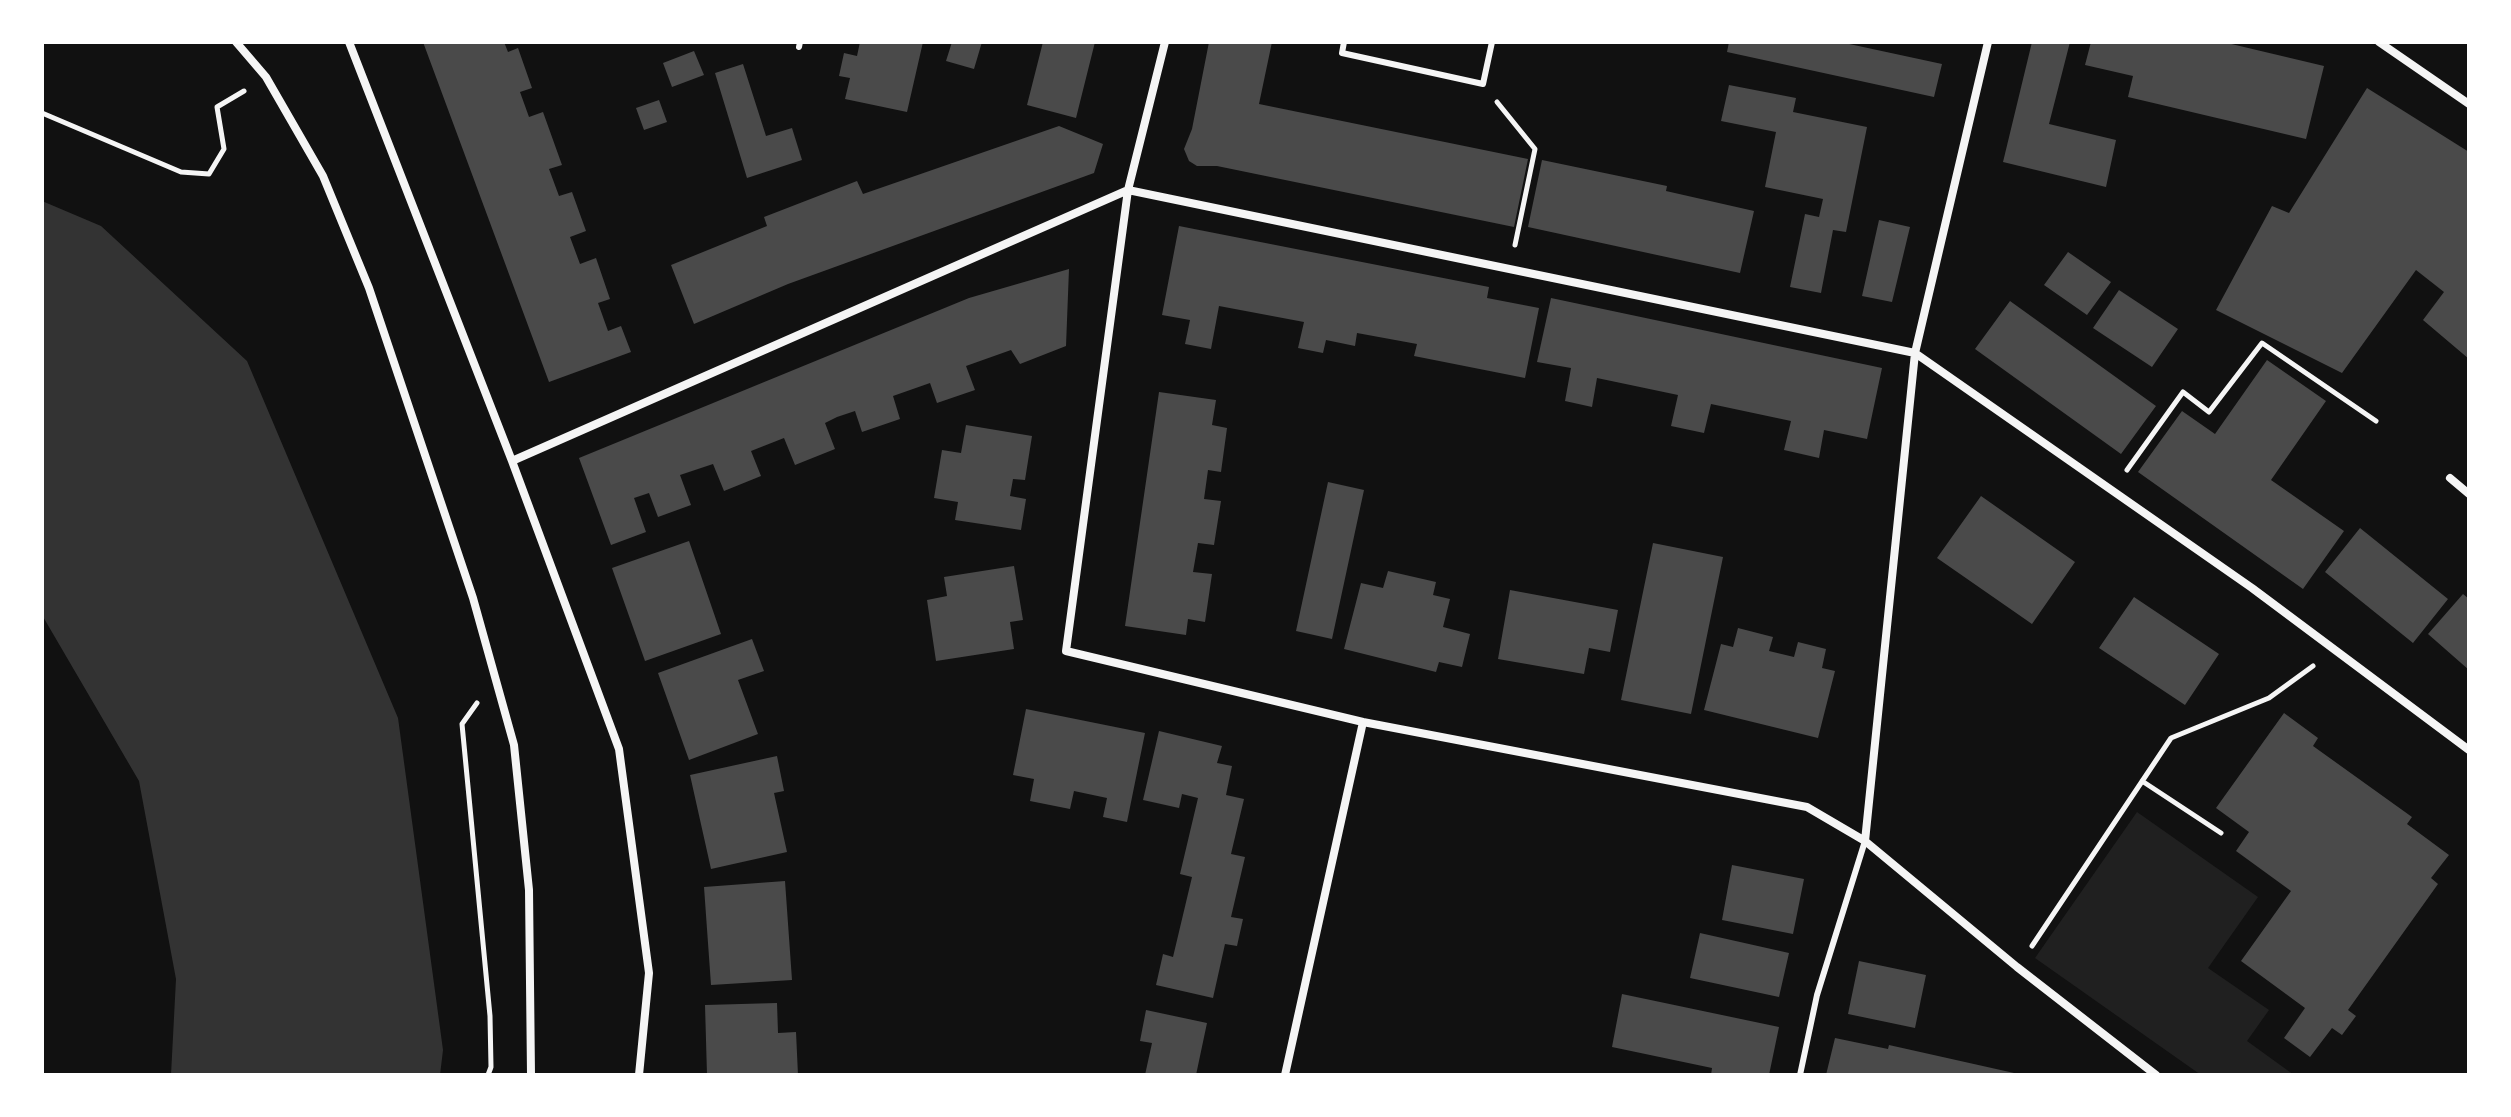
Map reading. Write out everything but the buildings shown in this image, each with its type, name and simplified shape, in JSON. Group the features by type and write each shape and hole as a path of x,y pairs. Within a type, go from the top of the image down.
{"street":[{"path":"236,42 266,77 323,176 369,288 469,583 514,745 529,890 531,1075"},
{"path":"349,42 512,461 619,749 649,973 639,1075"},
{"path":"1165,42 1128,190 1066,651 1363,722 1807,807 1865,841 2017,967 2156,1075"},
{"path":"1865,841 1915,353 1988,42"},
{"path":"2379,42 2469,104"},
{"path":"512,461 1128,190 1915,353 2252,588 2469,750"},
{"path":"2450,478 2469,494"},
{"path":"1285,1075 1363,722"}],"lane":[{"path":"1344,42 1342,53 1483,84 1492,42"},
{"path":"1800,1075 1817,995 1865,841"}],"path":[{"path":"42,113 181,172 209,174 224,149 217,107 266,77"},
{"path":"1483,84 1535,149 1510,269"},
{"path":"2113,491 2183,392 2209,412 2262,343 2376,421"},
{"path":"2017,967 2171,738 2269,698 2333,651"},
{"path":"488,1075 491,1067 490,1016 462,724 495,677"},
{"path":"2142,781 2221,833"}],"shaded area":[{"path":"42,201 101,226 247,361 398,718 443,1050 440,1075 171,1075 176,979 139,781 42,615"},
{"path":"2137,812 2258,897 2208,968 2269,1010 2247,1041 2294,1075 2201,1075 2035,958"}]}
